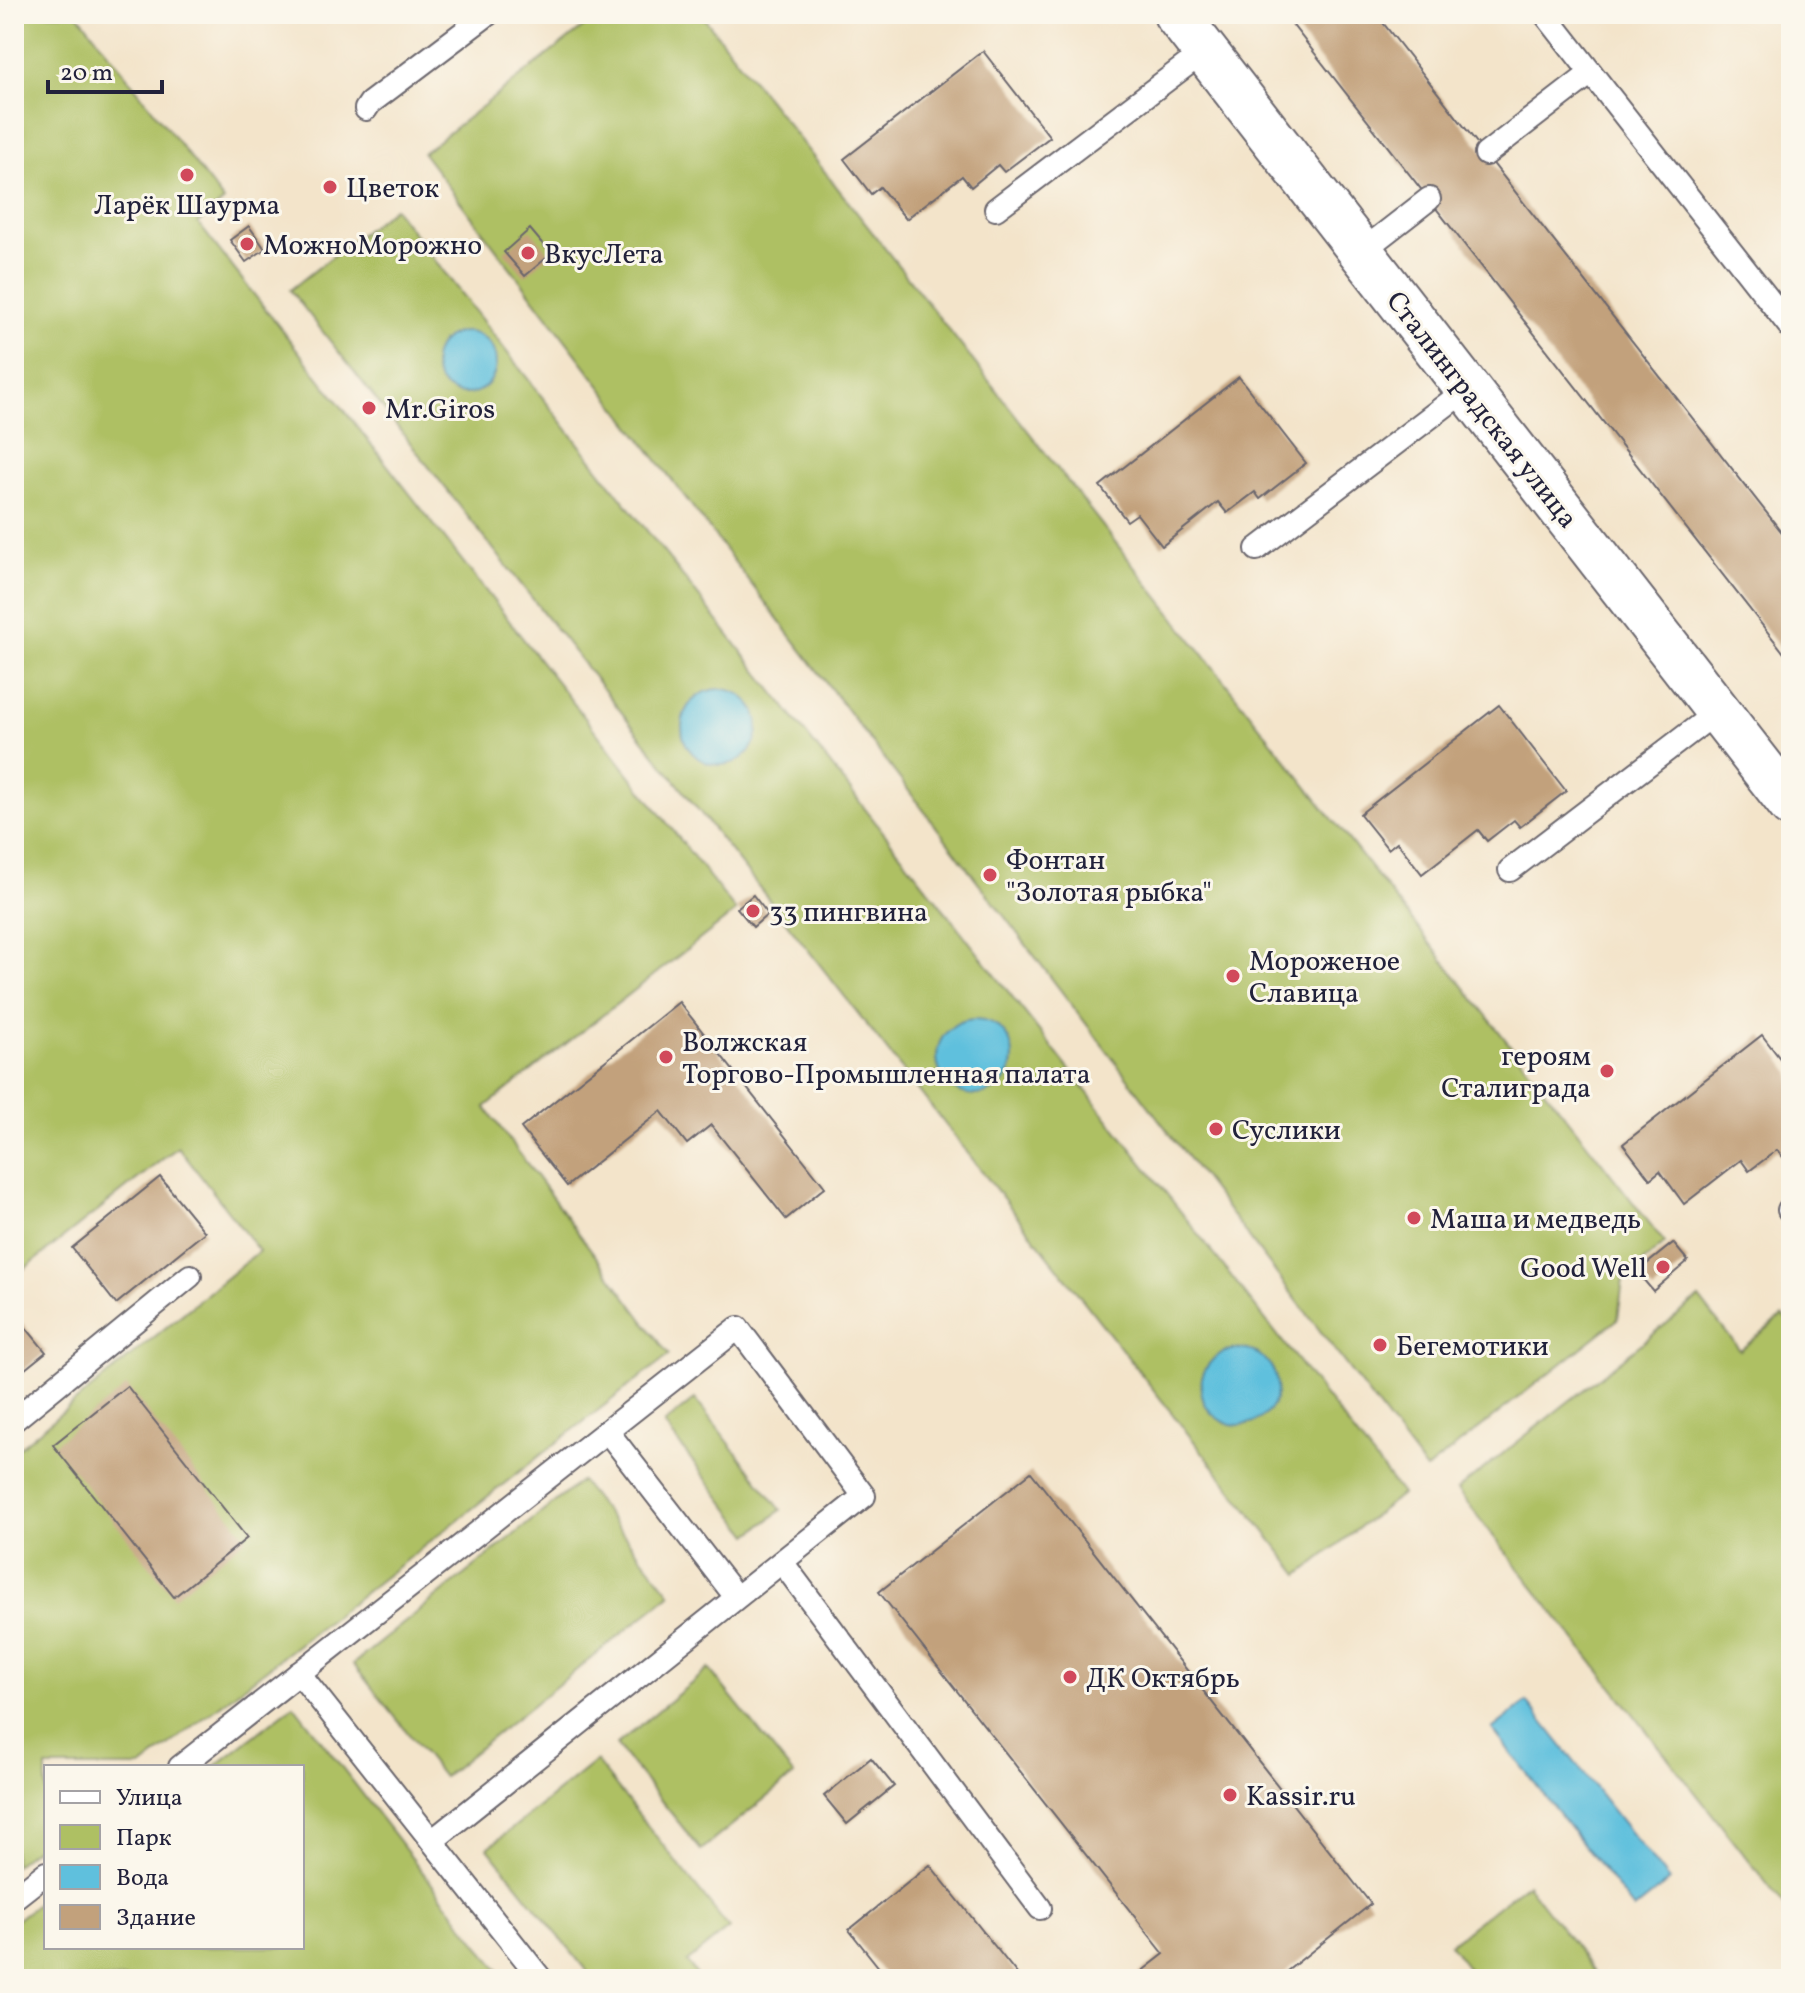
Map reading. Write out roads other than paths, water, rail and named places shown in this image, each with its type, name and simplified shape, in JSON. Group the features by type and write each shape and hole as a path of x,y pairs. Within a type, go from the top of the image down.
{"street":[{"name":"Сталинградская улица","path":"1176,14 1791,805"}],"lane":[{"path":"366,109 488,14"},
{"path":"1545,14 1791,328"},
{"path":"996,209 1205,51"},
{"path":"1486,154 1591,73"},
{"path":"1361,252 1429,199"},
{"path":"1257,549 1467,389"},
{"path":"1510,870 1718,711"},
{"path":"14,1420 190,1276"},
{"path":"183,1765 738,1328 864,1496 432,1841"},
{"path":"607,1431 736,1597"},
{"path":"782,1562 1040,1908"},
{"path":"299,1673 541,1979"},
{"path":"14,1898 44,1875"}],"water":[{"path":"459,332 471,332 487,341 494,351 494,375 487,385 471,394 459,394 439,380 434,369 434,357 448,337"},
{"path":"720,689 734,692 747,700 755,713 758,727 755,741 747,754 734,762 720,765 706,762 693,754 685,741 682,727 685,713 693,700 706,692"},
{"path":"975,1019 990,1022 1002,1030 1010,1042 1013,1057 1010,1072 1002,1084 990,1092 975,1095 960,1092 948,1084 940,1072 937,1057 940,1042 948,1030 960,1022"},
{"path":"1239,1349 1253,1352 1266,1360 1274,1373 1277,1387 1274,1401 1266,1414 1253,1422 1239,1425 1225,1422 1212,1414 1204,1401 1201,1387 1204,1373 1212,1360 1225,1352"},
{"path":"1527,1702 1669,1881 1634,1909 1492,1729"}],"place":[{"name":"Ларёк Шаурма","path":"187,175"},
{"name":"Цветок","path":"330,187"},
{"name":"МожноМорожно","path":"247,244"},
{"name":"ВкусЛета","path":"528,253"},
{"name":"Mr.Giros","path":"369,408"},
{"name":"Фонтан \"Золотая рыбка\"","path":"990,875"},
{"name":"33 пингвина","path":"753,911"},
{"name":"Мороженое Славица","path":"1233,976"},
{"name":"Волжская Торгово-Промышленная палата","path":"666,1057"},
{"name":"героям Сталиграда","path":"1607,1071"},
{"name":"Суслики","path":"1216,1129"},
{"name":"Маша и медведь","path":"1414,1218"},
{"name":"Good Well","path":"1663,1267"},
{"name":"Бегемотики","path":"1380,1345"},
{"name":"ДК Октябрь","path":"1070,1677"},
{"name":"Kassir.ru","path":"1230,1795"}]}
